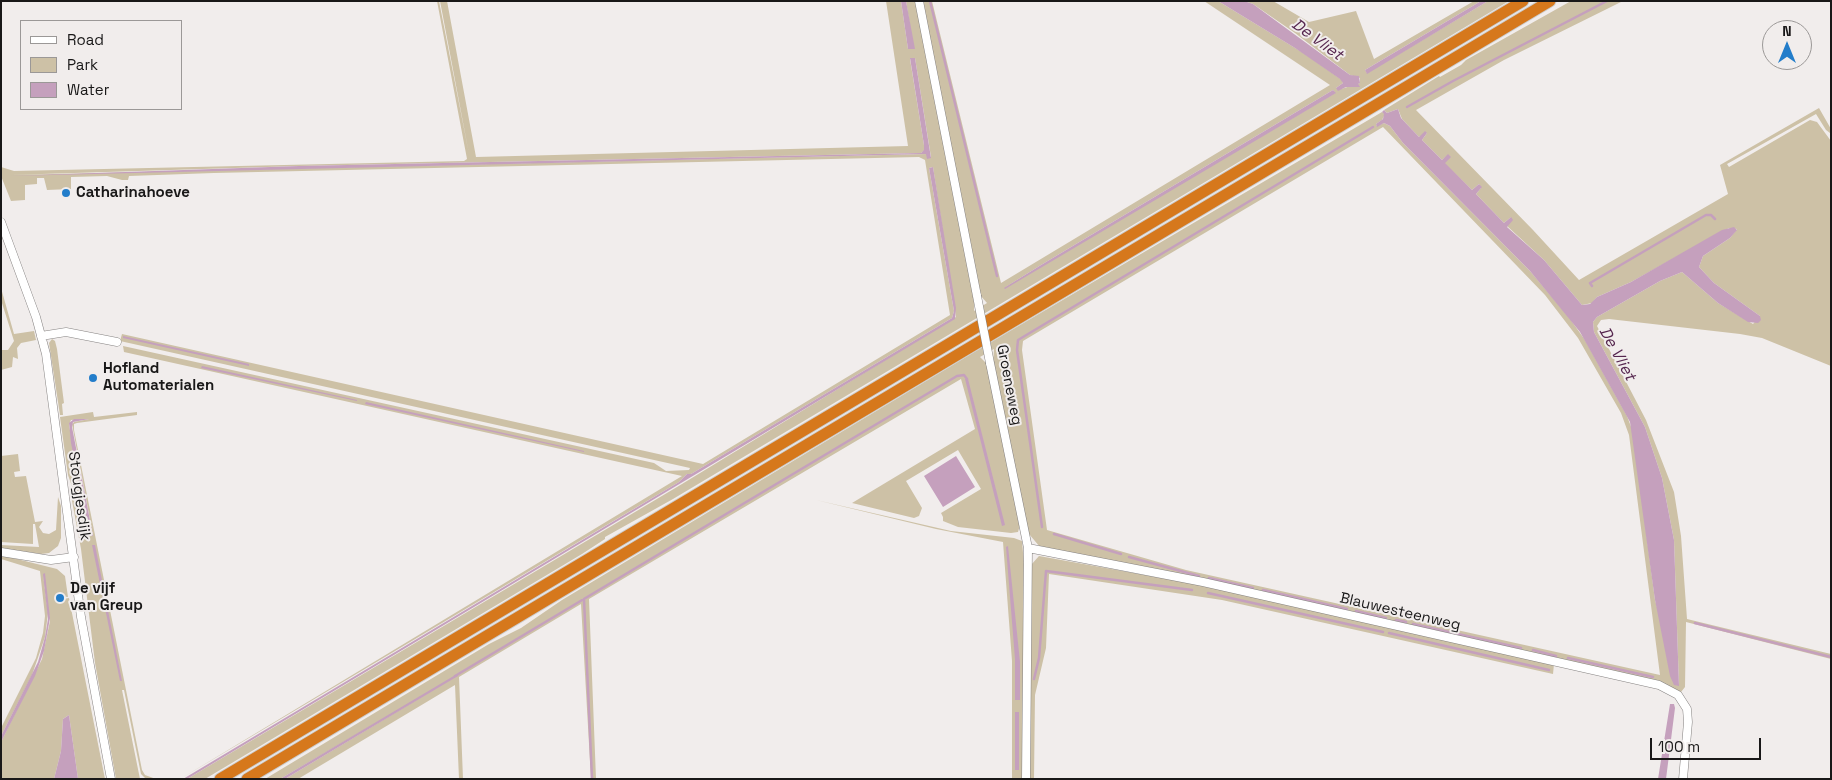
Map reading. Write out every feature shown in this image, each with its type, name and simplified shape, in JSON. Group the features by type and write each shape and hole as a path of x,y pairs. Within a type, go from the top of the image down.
{"highway":[{"path":"220,779 1523,1"},
{"path":"247,779 1550,1"}],"street":[{"name":"Groeneweg","path":"919,1 1028,548 1026,779"},
{"name":"Stougjesdijk","path":"1,222 42,336 86,646 111,779"},
{"path":"42,336 66,332 117,342"},
{"name":"Blauwesteenweg","path":"1028,548 1196,581 1660,685 1678,695 1687,709 1688,722 1683,779"},
{"path":"1,552 51,560 74,557"}],"green space":[{"path":"437,1 439,1 469,154 440,1 447,1 476,157 908,146 886,1 901,1 908,49 913,45 906,1 916,1 974,297 974,311 987,303 980,295 922,1 932,1 1001,283 1330,85 1204,1 1218,1 1305,54 1342,80 1343,83 1336,88 1341,89 1360,83 1360,78 1350,75 1295,33 1253,4 1244,1 1273,1 1309,22 1356,11 1374,59 1474,1 1481,1 1365,70 1367,73 1488,1 1509,1 673,499 605,537 605,539 582,554 205,779 187,779 682,484 956,317 933,167 929,168 954,311 952,318 691,474 687,474 679,482 180,779 682,476 124,352 123,346 654,463 666,471 689,470 690,468 120,341 122,334 703,464 950,315 925,160 919,157 214,173 129,176 128,180 107,176 71,177 71,189 47,190 44,178 37,178 37,184 25,185 25,200 11,201 1,176 1,167 14,171 464,161 467,159","holes":["915,58 931,157 927,158 927,154 10,175 299,166 921,153 925,150 910,59","1333,90 1335,93 1004,288 1041,265"]},
{"path":"1571,1 1623,1 1504,60 1416,110 1579,280 1728,194 1720,165 1819,108 1831,129 1830,133 1816,114 1727,164 1729,167 1810,120 1817,122 1831,141 1831,366 1762,338 1740,334 1609,319 1601,320 1597,326 1646,420 1674,492 1681,536 1687,619 1831,654 1831,659 1686,622 1685,687 1681,692 1040,547 1029,534 993,363 994,349 980,357 988,365 1020,525 1018,532 1011,533 958,527 943,521 941,513 981,489 958,450 906,481 922,508 919,516 914,518 852,503 975,429 961,379 589,599 596,779 591,779 581,604 459,677 463,779 459,779 455,685 298,779 285,779 458,675 280,779 265,779 489,644 521,628 562,600 976,351 1382,112 1385,114 1382,120 1376,124 1377,126 1384,123 1390,126 1403,143 1530,271 1568,316 1585,340 1627,416 1633,432 1655,600 1679,686 1674,540 1662,478 1645,427 1594,332 1593,322 1597,317 1660,281 1682,272 1718,303 1753,324 1760,316 1714,283 1699,267 1703,256 1730,238 1737,229 1729,228 1631,282 1597,297 1592,303 1582,305 1544,260 1507,226 1511,217 1504,223 1476,194 1481,188 1479,184 1472,190 1444,163 1450,157 1448,155 1442,160 1422,140 1427,133 1419,137 1402,119 1398,109 1387,113 1384,110 1439,76 1461,65 1466,60","holes":["1383,127 1545,295 1578,338 1621,413 1629,435 1660,675 1186,570 1047,530 1022,350 1023,341"]},
{"path":"1,288 14,334 34,331 36,340 21,343 17,348 18,359 13,357 12,367 1,370 1,350 8,350 14,341 1,300"},
{"path":"52,339 55,341 57,349 64,403 62,404 63,415 60,415 49,343"},
{"path":"93,412 94,417 137,412 137,415 77,423 74,424 74,430 142,770 145,775 156,779 145,778 141,774 124,690 122,690 140,779 116,779 95,663 81,549 70,490 81,521 84,520 68,475 60,417","holes":["89,419 72,424 93,536 90,536 69,425 71,420"]},
{"path":"18,454 20,471 14,472 15,477 26,476 35,522 43,521 39,527 43,533 49,534 56,530 58,497 61,506 61,538 58,546 49,553 41,554 1,548 1,545 39,547 35,524 33,524 33,544 1,542 1,456"},
{"path":"816,500 951,531 1014,538 1022,541 1024,564 1023,779 1012,779 1012,661 1003,542 936,529"},
{"path":"1,555 57,569 65,576 68,597 58,596 58,600 69,598 105,779 78,779 69,715 63,719 61,751 54,779 1,779 1,742 42,659 50,621 43,574 48,613 45,637 32,675 1,736 1,728 36,658 43,633 45,616 40,571 1,559"},
{"path":"1039,556 1195,584 1554,664 1553,674 1222,600 1049,574 1046,648 1035,695 1034,779 1029,779 1031,565"}],"water":[{"path":"901,1 906,1 915,49 908,49"},
{"path":"1218,1 1244,1 1253,4 1350,75 1359,76 1360,83 1358,84 1360,87 1346,87 1338,91 1336,88 1343,83 1340,79 1295,48"},
{"path":"1481,1 1488,1 1367,74 1365,70"},
{"path":"910,58 915,58 931,158 927,159 926,154 10,176 299,166 921,153 924,150 924,145"},
{"path":"1333,90 1336,93 1004,288 1041,265"},
{"path":"1398,109 1401,118 1419,137 1425,131 1427,133 1422,140 1442,160 1448,154 1451,157 1445,163 1472,190 1479,184 1482,187 1476,194 1504,223 1511,217 1513,220 1507,227 1544,260 1582,305 1590,304 1597,297 1631,282 1722,230 1734,227 1737,230 1730,238 1703,256 1699,267 1714,283 1760,316 1761,320 1758,323 1748,322 1718,303 1682,272 1660,281 1597,317 1593,322 1594,332 1645,427 1662,478 1674,540 1679,686 1674,685 1670,676 1655,600 1630,422 1580,332 1530,271 1403,143 1390,126 1384,123 1377,127 1376,124 1383,119 1384,114 1382,112 1384,110 1387,113"},
{"path":"933,167 956,308 955,319 187,779 183,779 679,482 687,474 691,474 952,318 954,311 929,168"},
{"path":"123,336 249,364 249,366 123,338"},
{"path":"202,366 357,400 357,401 201,368"},
{"path":"965,379 968,379 1005,525 1002,526"},
{"path":"366,402 584,451 584,452 365,404"},
{"path":"74,419 89,419 73,422 72,427 93,536 90,536 71,443 69,423"},
{"path":"956,456 975,487 943,507 924,476"},
{"path":"92,545 95,545 122,681 120,681"},
{"path":"1008,546 1020,662 1020,700 1015,700 1015,659 1006,547"},
{"path":"45,573 50,618 44,651 35,676 1,742 1,736 38,662 45,637 48,619 43,574"},
{"path":"457,674 458,676 285,779 280,779"},
{"path":"1670,704 1674,704 1675,708 1666,779 1658,779"},
{"path":"1015,712 1019,712 1019,770 1015,770"},
{"path":"69,715 78,779 54,779 61,751 63,719"}],"waterway":[{"path":"930,1 997,276"},
{"path":"1407,107 1607,1"},
{"path":"1042,527 1017,350 1018,340 1373,127"},
{"path":"1592,286 1590,283 1706,215 1711,215 1715,219"},
{"path":"455,676 957,376 964,375 967,379"},
{"path":"1054,534 1121,554"},
{"path":"1129,557 1199,576"},
{"path":"1034,679 1039,658 1046,571 1192,590"},
{"path":"1209,578 1253,588"},
{"path":"1263,590 1347,609"},
{"path":"1208,593 1383,632"},
{"path":"584,599 592,779"},
{"path":"1356,611 1386,618"},
{"path":"1396,620 1406,622"},
{"path":"1695,623 1831,657"},
{"path":"1413,624 1521,648"},
{"path":"1389,633 1549,670"},
{"path":"1533,650 1556,656"},
{"path":"1568,658 1653,677"}],"place":[{"name":"Catharinahoeve","path":"66,193"},
{"name":"Hofland Automaterialen","path":"93,378"},
{"name":"De vijf van Greup","path":"60,598"}],"water label":[{"name":"De Vliet","path":"1317,40"},
{"name":"De Vliet","path":"1617,354"}]}
